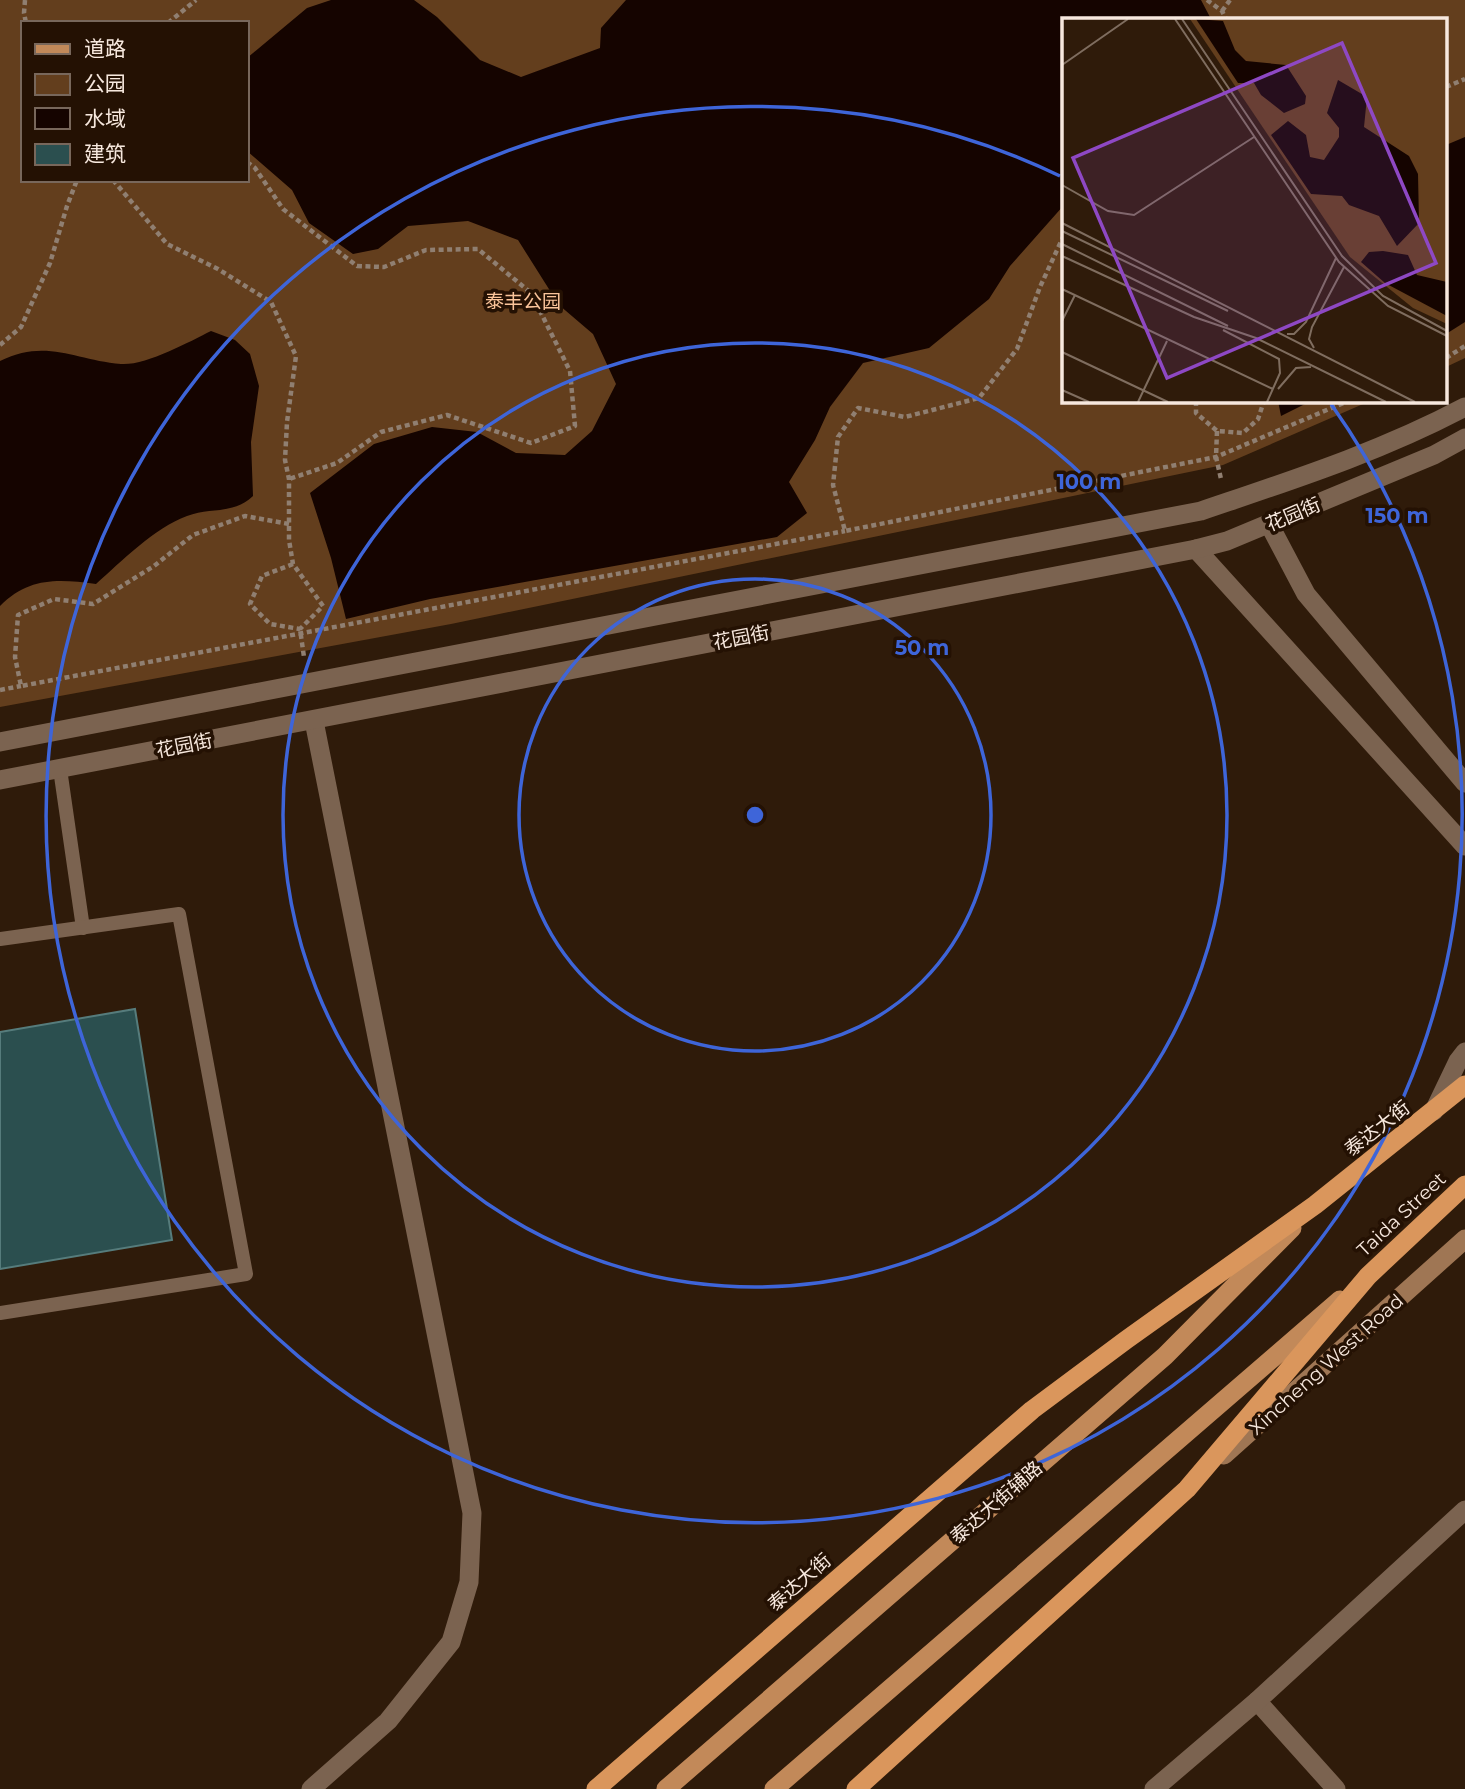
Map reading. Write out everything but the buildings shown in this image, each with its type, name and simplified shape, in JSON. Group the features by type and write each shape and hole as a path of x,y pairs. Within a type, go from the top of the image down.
{"highway":[{"name":"泰达大街","path":"596,1789 1032,1410 1315,1205 1465,1085"},
{"name":"Taida Street","path":"1187,1489 1368,1276 1465,1185"},
{"path":"856,1789 1187,1489"}],"main road":[{"name":"泰达大街辅路","path":"666,1789 1165,1356 1315,1205"},
{"name":"Xincheng West Road","path":"1187,1489 1465,1240"},
{"path":"774,1789 1368,1276"}],"street":[{"name":"花园街","path":"0,742 307,681 1160,520 1225,503 1349,461 1465,407"},
{"name":"花园街","path":"0,780 1196,549 1227,541 1269,524 1434,455 1465,438"},
{"path":"1269,524 1306,594 1465,783"},
{"path":"1196,549 1465,846"},
{"path":"311,1789 388,1721 451,1642 469,1582 472,1513 314,720"},
{"path":"1434,1112 1465,1052"},
{"path":"1154,1789 1257,1701 1465,1510"},
{"path":"1257,1701 1336,1789"}],"lane":[{"path":"60,769 83,928"},
{"path":"0,939 179,914 246,1274 0,1313"}],"path":[{"path":"25,0 26,21"},
{"path":"170,21 196,0"},
{"path":"1207,0 1222,11 1226,18"},
{"path":"1222,11 1230,0"},
{"path":"1448,86 1465,79"},
{"path":"248,163 255,168 283,209 357,266 384,267 426,250 478,249 531,293 570,371 575,426 531,443 447,415 381,432 337,463 289,479"},
{"path":"0,345 21,327 50,263 66,206 76,182"},
{"path":"115,182 167,244 218,269 271,302 296,356 285,460 289,479 289,540 293,564 323,606 300,631"},
{"path":"845,531 833,485 838,437 858,408 905,417 979,398 1017,349 1040,286 1062,239"},
{"path":"1448,357 1465,346"},
{"path":"1196,402 1196,413 1217,431 1243,433 1258,419 1264,402"},
{"path":"0,690 300,631 845,531 1216,457 1346,402"},
{"path":"1217,431 1216,457 1225,503"},
{"path":"21,686 15,657 18,615 54,599 93,604 153,566 193,535 245,516 289,524"},
{"path":"293,564 262,576 250,604 270,624 300,631"},
{"path":"300,631 307,681"}],"green space":[{"name":"泰丰公园","path":"0,0 1465,0 1465,358 1448,366 1448,18 1062,18 1062,402 1368,402 1223,465 451,624 0,707"}],"water":[{"path":"331,0 414,0 437,17 480,60 521,77 600,48 601,28 626,0 1201,0 1210,18 1062,18 1062,207 1010,266 989,299 929,348 863,363 830,407 815,440 789,482 807,513 777,537 430,599 346,619 331,558 310,493 374,444 432,427 477,432 516,453 565,455 592,431 616,384 593,334 559,305 518,240 468,221 408,226 378,249 353,254 309,223 292,190 248,152 248,57 307,8"},
{"path":"1465,137 1465,322 1448,333 1448,144"},
{"path":"211,331 235,340 250,354 259,386 251,442 253,496 237,506 196,513 175,521 139,546 96,584 45,582 22,590 0,606 0,361 17,354 46,351 104,362 131,364 167,352"},
{"path":"1278,402 1309,402 1281,416"}]}
